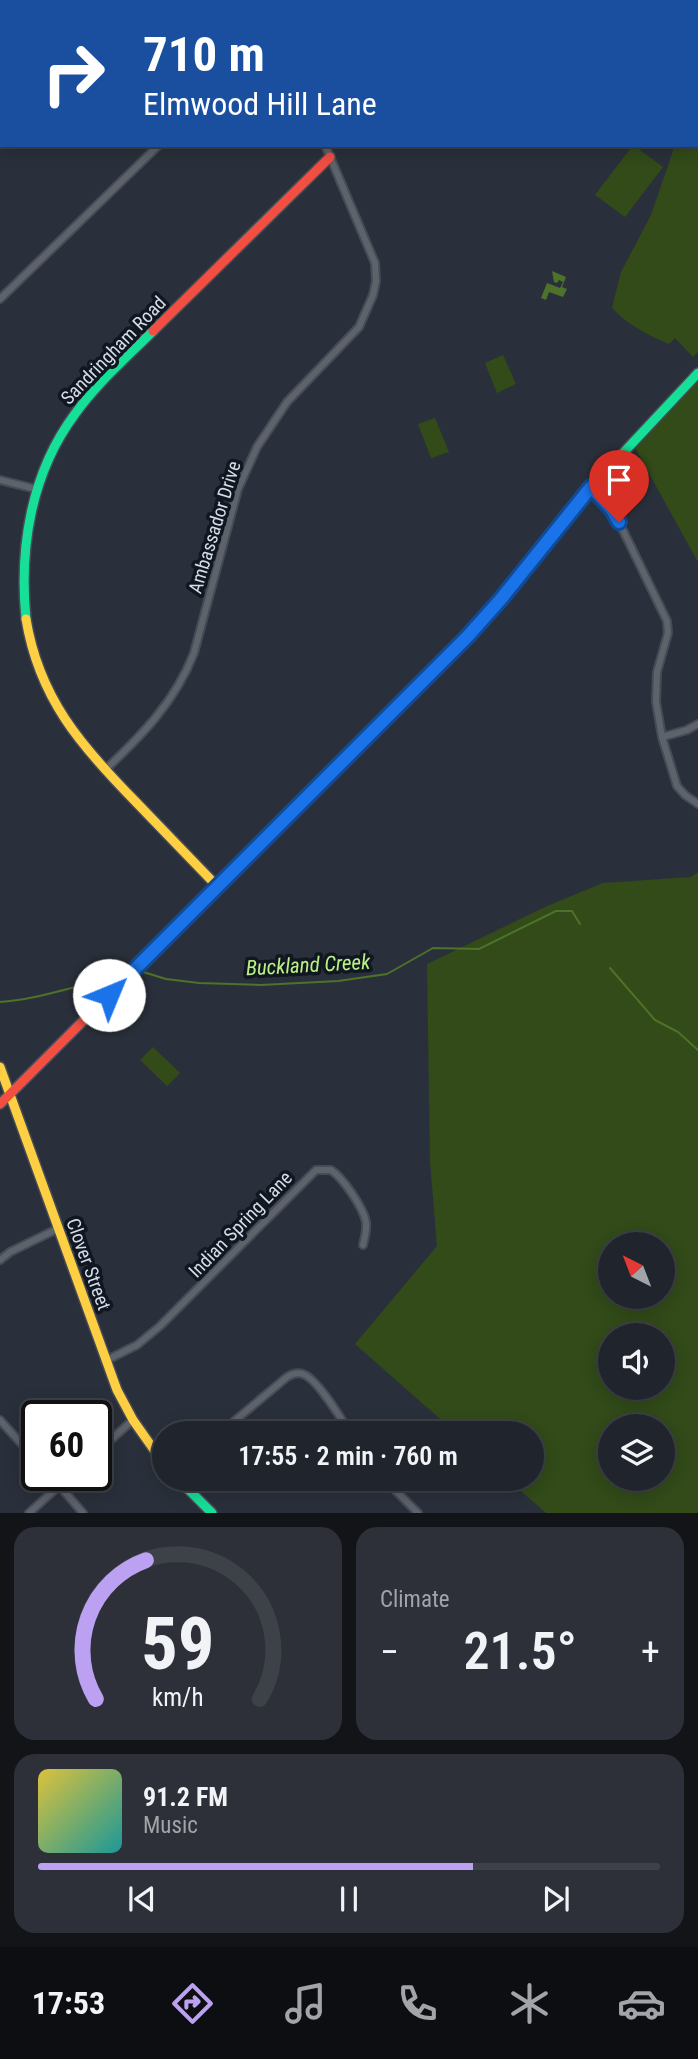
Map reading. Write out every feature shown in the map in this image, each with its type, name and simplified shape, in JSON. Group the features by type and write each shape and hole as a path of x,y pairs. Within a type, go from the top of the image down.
{"main road":[{"name":"Sandringham Road","path":"218,887 105,770 58,710 39,671 30,642 24,605 23,564 28,518 36,489 56,443 78,409 100,383 330,157"},
{"path":"0,1104 468,636 498,603 591,487 698,373"},
{"name":"Clover Street","path":"0,1067 105,1361 133,1420 152,1447"},
{"path":"190,1491 212,1513"}],"street":[{"path":"0,299 157,147"},
{"name":"Ambassador Drive","path":"105,770 149,728 170,701 183,678 194,653 238,489 262,436 286,402 354,334 370,305 376,281 375,263 326,147"},
{"path":"0,480 36,489"},
{"path":"591,487 616,516 667,621 666,646 657,672 657,714 677,786 698,804"},
{"path":"662,737 698,724"},
{"name":"Indian Spring Lane","path":"105,1361 137,1345 160,1326 316,1170 331,1170 345,1183 365,1218 363,1245"},
{"path":"0,1260 10,1252 57,1229"},
{"path":"234,1421 279,1383 297,1373 313,1381 342,1421"},
{"path":"0,1420 21,1443"},
{"path":"112,1439 133,1420"},
{"path":"29,1513 54,1491"},
{"path":"64,1491 83,1513"},
{"path":"396,1491 418,1513"}],"shaded area":[{"path":"631,147 636,147 663,167 625,217 595,195"},
{"path":"674,147 698,147 698,352 693,357 675,338 669,344 653,337 612,308 621,272 651,215"},
{"path":"552,271 566,277 562,287 567,289 563,297 549,292 546,300 541,298 547,283 560,288 563,282 554,282"},
{"path":"503,355 516,384 497,393 485,363"},
{"path":"698,381 698,562 635,448"},
{"path":"435,418 449,452 431,458 418,424"},
{"path":"698,872 698,1513 546,1513 521,1491 544,1491 544,1421 442,1421 355,1344 437,1246 430,1161 427,964 545,907 603,883 691,877"},
{"path":"153,1047 180,1073 167,1086 140,1060"}],"waterway":[{"name":"Buckland Creek","path":"140,971 166,979 199,983 261,985 338,981 387,974 433,948 479,949 556,911 572,911 580,924"},
{"name":"Buckland Creek","path":"610,968 655,1020 678,1032 698,1050"},
{"name":"Buckland Creek","path":"107,977 126,969"},
{"name":"Buckland Creek","path":"0,1002 101,981"}],"traffic: fast":[{"path":"26,619 24,592 27,538 38,486 48,461 75,414 112,371 153,331"},
{"path":"379,725 468,636 581,498 698,373"},
{"path":"190,1491 212,1513"}],"traffic: slow":[{"path":"26,619 41,673 52,697 80,740 115,781 218,887"},
{"path":"0,1067 117,1390 152,1447"}],"traffic: jam":[{"path":"153,331 330,157"},
{"path":"0,1104 379,725"}],"route":[{"path":"109,995 468,636 591,487 619,522"}]}
